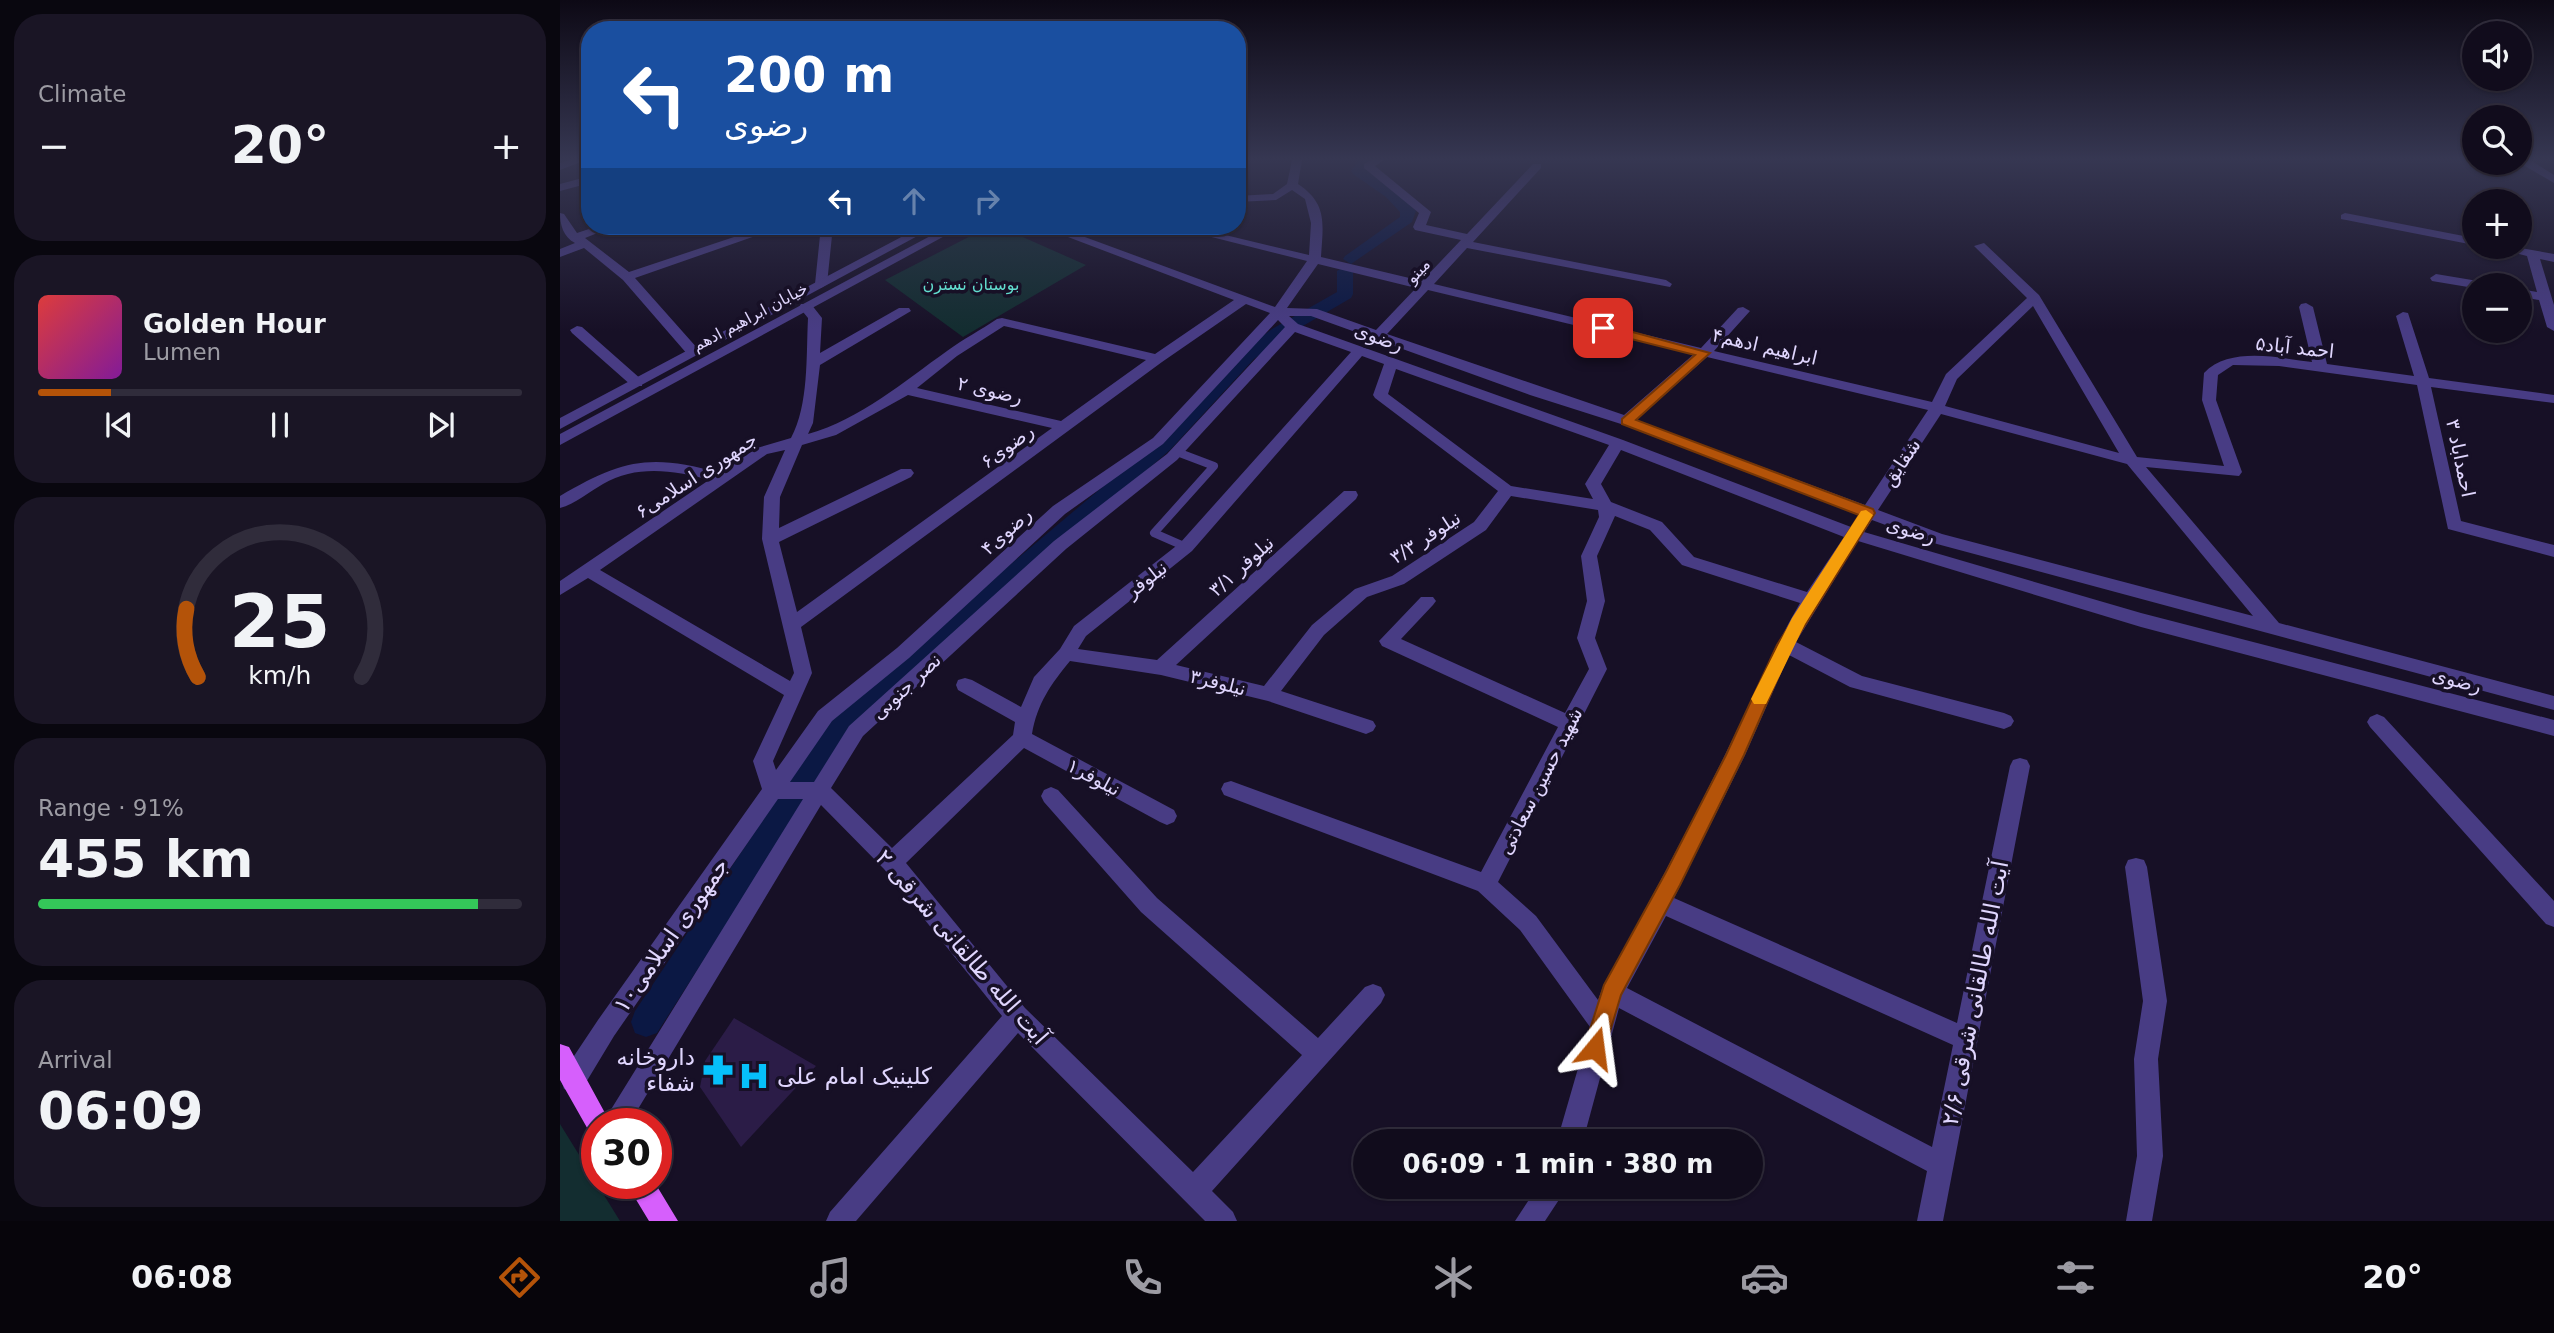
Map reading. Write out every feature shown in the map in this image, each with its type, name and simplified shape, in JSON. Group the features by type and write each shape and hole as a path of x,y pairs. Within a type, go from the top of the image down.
{"main road":[{"path":"560,1056 590,1108"},
{"path":"650,1199 665,1221"}],"street":[{"path":"561,217 579,241 627,277 693,352"},
{"path":"1315,259 1316,217"},
{"path":"1423,217 1419,226 1467,241 1666,284"},
{"name":"مینو","path":"1378,336 1489,217"},
{"path":"2345,217 2462,240"},
{"path":"560,253 591,235"},
{"path":"627,277 751,235"},
{"path":"821,284 826,235"},
{"name":"خیابان ابراهیم ادهم","path":"560,424 913,235"},
{"name":"خیابان ابراهیم ادهم","path":"560,440 940,235"},
{"name":"رضوی","path":"1070,235 1278,312 1312,312 1626,422 1937,538 2554,703"},
{"name":"ابراهیم ادهم۴","path":"1212,235 1937,408 2132,461"},
{"path":"1980,246 2034,298 2132,461 2273,628"},
{"path":"2554,258 2532,254 2554,327"},
{"name":"رضوی۴","path":"778,792 825,716 903,653 1059,510 1158,441 1278,312 1315,259"},
{"path":"2436,278 2462,282"},
{"path":"2532,295 2544,297"},
{"name":"شقایق","path":"1573,1129 1612,992 1661,903 1735,755 1785,645 1853,534 1937,408 1951,377 2034,298"},
{"name":"رضوی۶","path":"792,624 1157,359 1245,299"},
{"path":"806,307 815,318 806,423 784,466 772,498 770,539 803,673 763,761 778,792 820,790"},
{"path":"2306,307 2321,369"},
{"path":"813,363 904,311"},
{"path":"1626,422 1704,353 1743,311"},
{"name":"رضوی","path":"1278,312 1293,327 1618,443 1853,534 2141,620 2554,728"},
{"path":"2403,317 2423,382"},
{"name":"جمهوری اسلامی۶","path":"560,589 762,451 831,432 906,390 952,353 1002,322 1157,359"},
{"name":"نصر جنوبی","path":"624,1108 856,732 1060,545 1177,452 1293,327"},
{"path":"577,330 637,383"},
{"name":"نیلوفر","path":"892,862 946,810 1023,728 1041,682 1066,654 1080,631 1186,547 1359,352"},
{"name":"احمد آباد۵","path":"2132,461 2234,472 2208,400 2211,373 2230,361 2279,362 2554,399"},
{"path":"1391,363 1380,395 1507,490 1605,506 1656,526 1688,561 1811,600"},
{"name":"احمداباد ۳","path":"2423,382 2454,525 2554,551"},
{"name":"رضوی ۲","path":"906,390 1066,427"},
{"path":"1520,409 1535,392"},
{"path":"1605,506 1593,484 1618,443"},
{"path":"560,503 618,470 647,466 698,471 721,478"},
{"path":"770,539 906,473"},
{"name":"نیلوفر ۳/۳","path":"1268,694 1318,630 1361,593 1398,580 1480,526 1507,490"},
{"name":"نیلوفر ۳/۱","path":"1161,667 1350,495"},
{"name":"شهید حسین سعادتی","path":"1486,884 1598,668 1586,638 1596,601 1590,556 1607,517 1605,506"},
{"path":"588,570 794,692"},
{"path":"1427,601 1388,641 1570,724"},
{"path":"1785,645 1857,682 2004,721"},
{"name":"نیلوفر۳","path":"1066,654 1161,667 1268,694 1366,726"},
{"name":"نیلوفر۱","path":"965,685 1023,728 1167,816"},
{"path":"2376,722 2554,917"},
{"name":"آیت الله طالقانی شرقی ۲/۶","path":"1930,1221 2020,766"},
{"path":"1231,789 1486,884 1528,923 1602,1024"},
{"name":"آیت الله طالقانی شرقی ۲","path":"820,790 892,862 1017,1016 1224,1221"},
{"name":"جمهوری اسلامی۱۰","path":"573,1080 606,1028 778,792"},
{"path":"1051,796 1149,905 1319,1055"},
{"path":"2136,867 2155,1001 2146,1059 2150,1156 2139,1221"},
{"path":"1661,903 1965,1038"},
{"path":"1612,992 1941,1166"},
{"path":"1194,1191 1373,996"},
{"path":"839,1221 1017,1016"},
{"path":"1528,1221 1545,1199"}],"lane":[{"path":"1177,452 1214,466 1154,533 1186,547"}],"green space":[{"name":"بوستان نسترن","path":"972,235 1018,235 1086,265 963,337 885,280"},
{"path":"560,1124 581,1158 581,1199 606,1199 620,1221 560,1221"}],"building":[{"name":"کلینیک امام علی","path":"734,1018 816,1066 741,1147 700,1087 705,1061"}],"waterway":[{"path":"1351,259 1407,217"},
{"path":"646,1022 844,719 1163,446 1248,355 1278,333 1345,294 1345,271"}],"slow traffic":[{"path":"1760,699 1798,622 1866,515"}],"place":[{"name":"داروخانه شفاء","path":"718,1070"},
{"name":"کلینیک امام علی","path":"754,1076"}],"route":[{"path":"1595,1048 1612,992 1661,903 1735,755 1785,645 1868,513 1626,422 1704,353 1603,328"}]}
